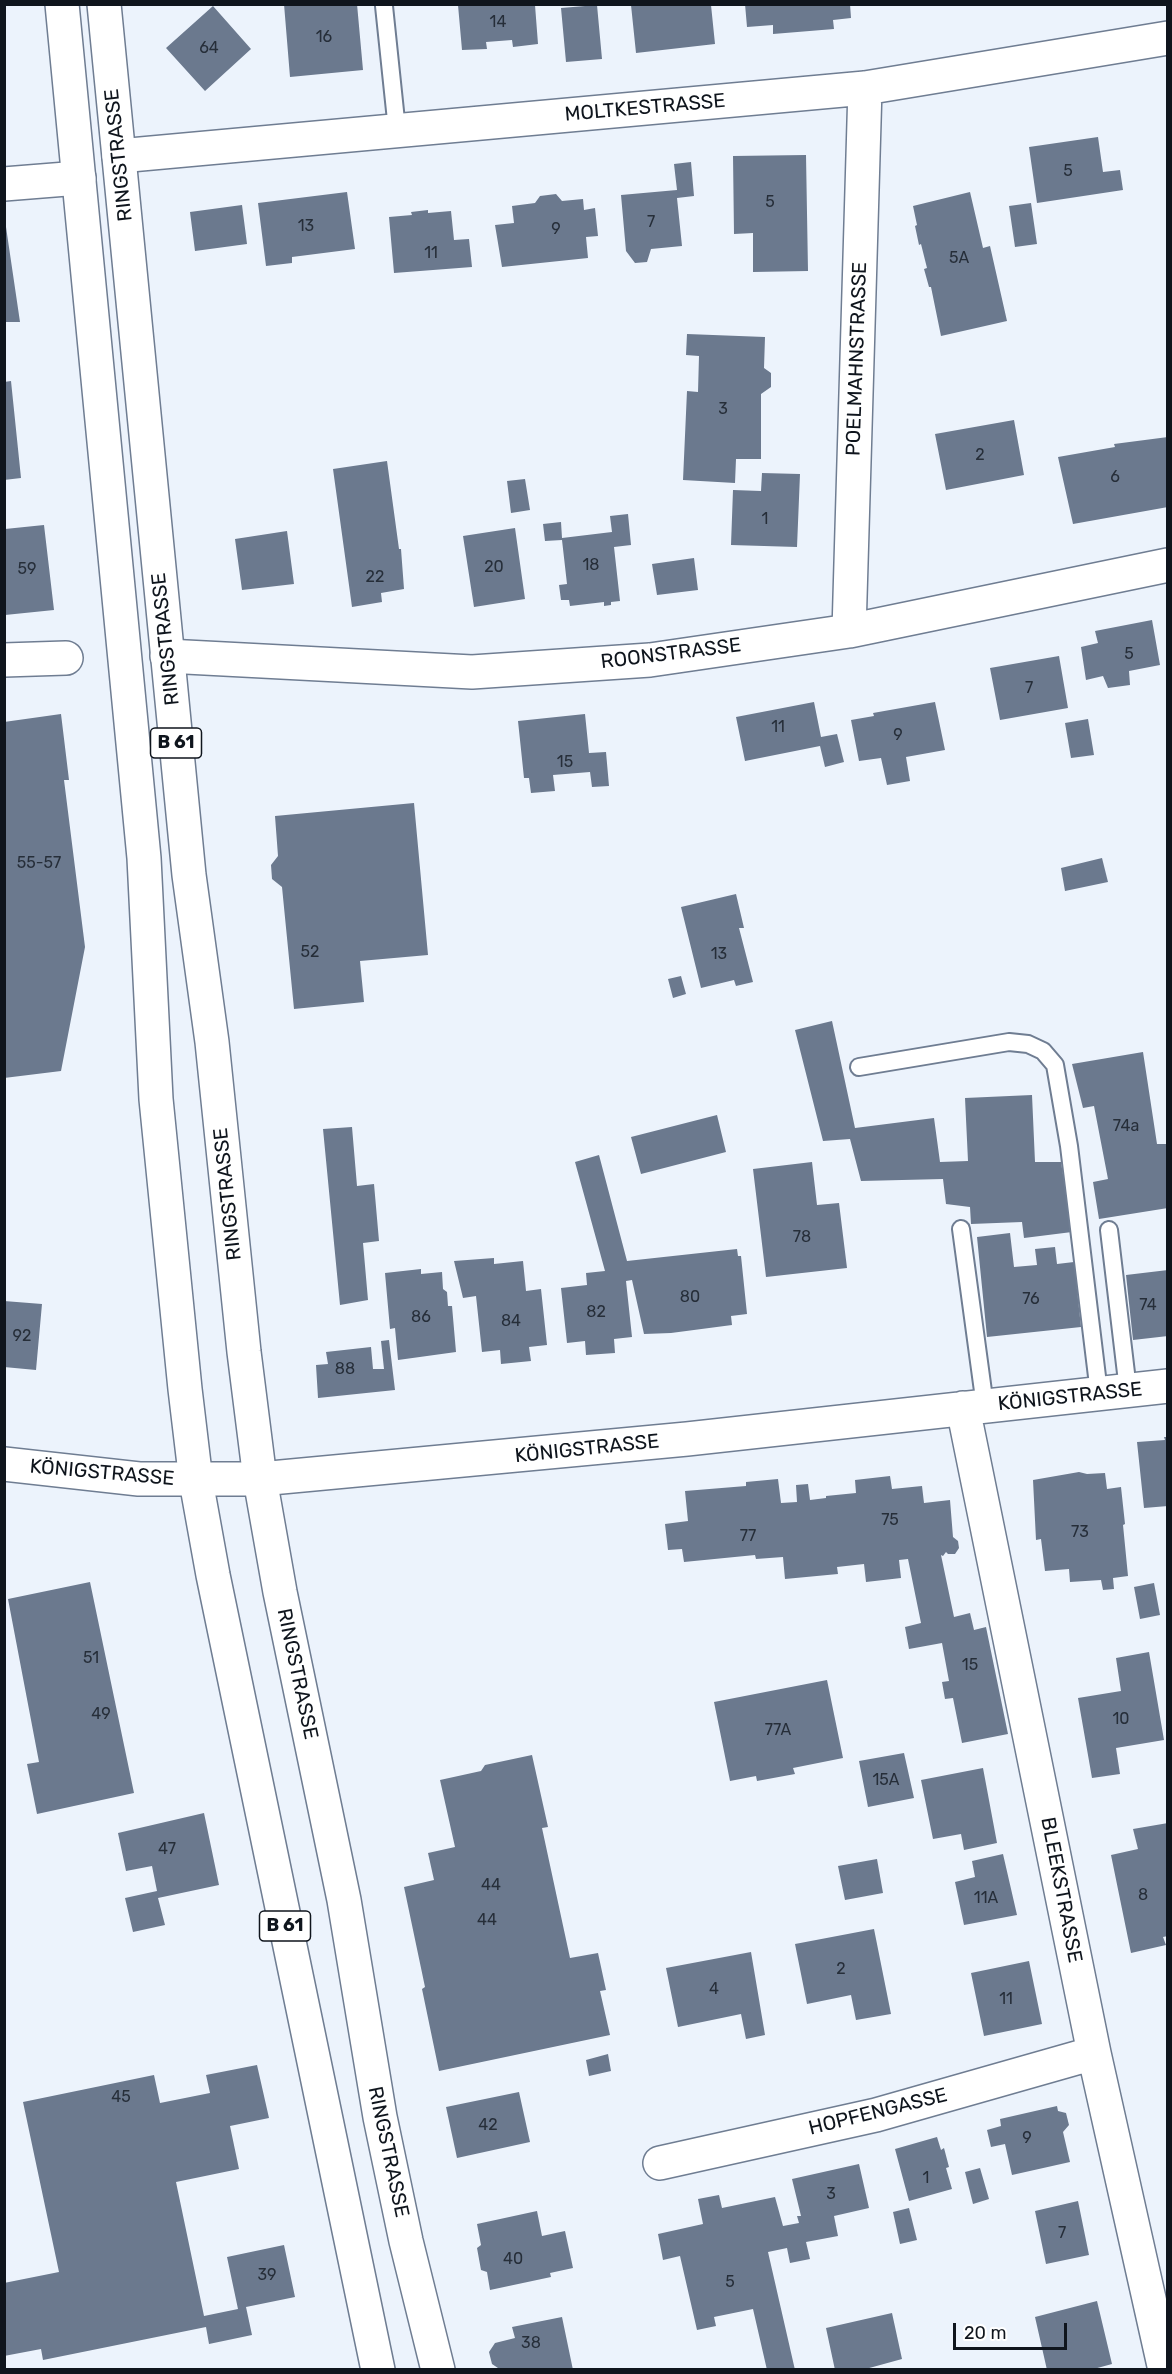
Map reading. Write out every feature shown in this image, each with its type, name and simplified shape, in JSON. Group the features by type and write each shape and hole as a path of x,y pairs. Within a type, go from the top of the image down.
{"street":[{"name":"B 61","path":"62,4 144,858 156,1099 196,1481 213,1575 378,2370"},
{"name":"RINGSTRASSE","path":"104,4 189,875 212,1042 245,1362 260,1479 280,1592 344,1900 380,2117 406,2241 438,2370"},
{"name":"MOLTKESTRASSE","path":"119,156 865,88 1167,38"},
{"name":"POELMAHNSTRASSE","path":"849,630 865,88"},
{"path":"4,184 78,178"},
{"name":"ROONSTRASSE","path":"168,656 472,672 650,660 849,630 1167,565"},
{"path":"4,660 66,658"},
{"name":"KÖNIGSTRASSE","path":"4,1464 139,1479 196,1481 260,1479 687,1439 1167,1386"},
{"name":"BLEEKSTRASSE","path":"974,1407 1094,2053 1166,2370"},
{"name":"HOPFENGASSE","path":"660,2163 876,2115 1094,2053"}],"lane":[{"path":"384,6 397,130"},
{"path":"859,1067 1009,1042 1028,1044 1043,1052 1055,1065 1114,1392"},
{"path":"961,1229 974,1407"},
{"path":"1109,1230 1114,1392"}],"building":[{"path":"284,4 357,4 363,70 290,77"},
{"path":"745,4 850,4 851,18 833,20 834,29 773,34 773,25 747,27"},
{"path":"458,5 535,5 538,44 513,47 512,40 486,42 487,49 462,50"},
{"path":"597,5 602,59 566,62 561,8"},
{"path":"631,5 711,5 715,44 636,53"},
{"path":"213,6 251,49 205,91 166,48"},
{"path":"1098,137 1103,172 1120,170 1123,190 1037,203 1029,147"},
{"path":"806,155 808,271 753,272 753,233 734,234 733,156"},
{"path":"691,162 694,196 677,198 682,246 651,249 647,262 635,263 626,251 621,195 677,190 674,164"},
{"path":"347,192 355,249 292,257 292,263 266,266 258,203"},
{"path":"970,192 983,248 990,246 1007,321 941,336 931,287 929,287 924,269 927,268 921,244 919,245 913,206"},
{"path":"556,194 562,201 583,199 584,210 595,208 598,236 586,237 588,258 502,267 495,225 514,223 512,206 535,203 540,196"},
{"path":"1031,203 1037,244 1015,247 1009,206"},
{"path":"242,205 247,244 195,251 190,212"},
{"path":"428,210 428,213 451,211 454,240 469,239 472,267 394,273 389,217 412,215 411,212"},
{"path":"4,227 6,227 20,322 4,322"},
{"path":"687,334 765,337 764,368 771,373 771,387 761,394 761,459 736,459 735,483 683,480 687,391 698,392 699,356 686,355"},
{"path":"11,381 21,478 4,480 4,382"},
{"path":"1014,420 1024,475 946,490 935,434"},
{"path":"1168,437 1168,507 1073,524 1058,457 1115,447 1114,444"},
{"path":"387,461 399,549 401,549 404,589 381,593 382,602 352,607 333,469"},
{"path":"762,473 800,474 797,547 731,545 733,490 761,491"},
{"path":"525,479 530,510 511,513 507,481"},
{"path":"628,514 631,545 614,547 620,601 604,606 604,602 570,606 569,600 561,600 559,585 567,584 562,540 545,541 543,524 561,522 562,538 612,532 610,516"},
{"path":"44,525 54,610 5,615 5,529"},
{"path":"515,528 525,599 474,607 463,536"},
{"path":"287,531 294,584 242,590 235,539"},
{"path":"694,558 698,590 657,595 652,564"},
{"path":"1152,620 1160,665 1129,671 1130,685 1108,688 1103,676 1086,680 1081,647 1098,643 1095,631"},
{"path":"1059,656 1068,708 1000,720 990,668"},
{"path":"814,702 821,737 837,734 844,762 825,767 820,746 745,761 736,717"},
{"path":"935,702 945,750 906,757 910,781 887,785 881,758 859,761 851,720 874,716 873,713"},
{"path":"61,714 69,780 64,780 85,947 61,1071 4,1078 4,722"},
{"path":"585,714 589,753 606,752 609,786 592,787 590,772 553,775 555,791 531,793 529,778 524,778 518,721"},
{"path":"1088,719 1094,755 1071,758 1065,723"},
{"path":"414,803 428,955 360,961 364,1002 294,1009 282,887 272,879 271,865 278,856 275,816"},
{"path":"1102,858 1108,882 1065,891 1061,868"},
{"path":"736,894 744,928 739,928 753,982 736,986 734,980 701,988 681,907"},
{"path":"681,976 686,994 673,998 668,979"},
{"path":"832,1021 855,1128 934,1118 940,1162 968,1161 965,1098 1032,1095 1035,1162 1061,1162 1072,1232 1024,1238 1022,1222 971,1224 970,1207 946,1204 943,1179 861,1181 850,1139 823,1141 795,1030"},
{"path":"1143,1052 1157,1144 1168,1144 1168,1208 1099,1219 1093,1182 1108,1179 1094,1106 1083,1108 1072,1064"},
{"path":"717,1115 726,1152 641,1174 631,1137"},
{"path":"352,1127 357,1186 374,1184 379,1241 363,1243 368,1300 340,1305 323,1129"},
{"path":"599,1155 627,1261 737,1249 738,1256 741,1256 747,1314 731,1316 732,1325 644,1334 632,1280 626,1281 632,1337 614,1339 615,1353 586,1355 585,1341 567,1343 561,1288 587,1285 586,1273 605,1271 575,1162"},
{"path":"812,1162 817,1205 839,1203 847,1268 766,1277 753,1169"},
{"path":"1010,1233 1014,1267 1037,1265 1035,1249 1055,1247 1057,1264 1074,1262 1081,1327 987,1337 977,1237"},
{"path":"494,1258 494,1264 523,1261 526,1291 541,1289 547,1345 529,1347 531,1361 501,1364 500,1350 482,1352 476,1296 463,1298 454,1261"},
{"path":"421,1269 421,1274 442,1272 443,1289 447,1292 448,1306 452,1306 456,1352 398,1360 395,1328 390,1329 385,1273"},
{"path":"1168,1270 1168,1336 1133,1340 1126,1275"},
{"path":"4,1301 42,1304 36,1370 4,1367"},
{"path":"389,1340 395,1390 318,1398 316,1365 328,1364 326,1352 371,1347 373,1369 384,1369 381,1341"},
{"path":"1164,1437 1168,1437 1168,1506 1144,1508 1137,1442 1165,1440"},
{"path":"1079,1472 1105,1473 1107,1489 1121,1487 1128,1576 1113,1578 1114,1589 1103,1590 1101,1580 1070,1582 1069,1569 1045,1571 1041,1539 1036,1540 1033,1480"},
{"path":"890,1476 892,1489 922,1486 924,1503 950,1500 953,1537 958,1541 959,1548 955,1554 946,1552 943,1556 941,1555 954,1617 970,1613 974,1630 986,1627 1008,1734 962,1743 953,1698 945,1699 942,1682 949,1681 942,1643 909,1649 905,1627 921,1623 908,1559 899,1560 901,1578 866,1582 864,1564 837,1567 838,1574 785,1579 783,1557 756,1559 755,1555 684,1562 682,1549 668,1550 665,1524 688,1521 685,1491 746,1486 746,1482 778,1479 781,1503 797,1502 796,1485 808,1484 810,1500 856,1493 855,1480"},
{"path":"90,1582 134,1793 37,1814 27,1764 39,1762 8,1599"},
{"path":"1154,1583 1160,1615 1140,1619 1134,1587"},
{"path":"1149,1652 1164,1740 1116,1748 1120,1774 1092,1778 1078,1698 1121,1691 1116,1658"},
{"path":"827,1680 843,1758 793,1768 795,1774 757,1781 756,1776 730,1781 714,1702"},
{"path":"904,1753 914,1798 868,1807 859,1761"},
{"path":"532,1755 548,1827 542,1828 570,1958 598,1953 606,1990 600,1991 610,2035 439,2071 422,1989 425,1987 404,1887 434,1880 428,1853 455,1847 440,1780 481,1771 485,1765"},
{"path":"983,1768 997,1843 964,1850 961,1834 933,1839 921,1780"},
{"path":"204,1813 219,1885 158,1898 165,1925 133,1932 125,1898 157,1891 152,1866 126,1871 118,1833"},
{"path":"1168,1823 1168,1936 1163,1937 1166,1945 1131,1953 1111,1855 1138,1849 1133,1829"},
{"path":"1003,1854 1017,1915 964,1925 955,1882 975,1877 972,1861"},
{"path":"877,1859 883,1893 845,1900 838,1866"},
{"path":"874,1929 891,2014 856,2020 851,1995 807,2004 795,1944"},
{"path":"751,1952 765,2035 746,2039 741,2014 678,2027 666,1968"},
{"path":"1029,1961 1042,2024 984,2036 971,1973"},
{"path":"608,2054 611,2071 589,2076 586,2060"},
{"path":"257,2065 269,2118 230,2126 239,2169 176,2182 204,2316 238,2309 227,2257 284,2245 295,2297 246,2307 252,2335 209,2344 206,2327 43,2360 41,2349 4,2356 4,2283 59,2272 23,2102 154,2075 160,2103 210,2093 206,2075"},
{"path":"519,2092 530,2142 457,2158 446,2107"},
{"path":"1057,2106 1058,2111 1066,2113 1069,2125 1063,2132 1070,2162 1012,2175 1005,2144 991,2147 987,2130 1001,2126 1000,2119"},
{"path":"937,2137 941,2150 944,2148 949,2167 946,2168 952,2189 909,2201 895,2149"},
{"path":"859,2164 869,2208 834,2216 838,2236 806,2242 810,2259 790,2263 787,2248 768,2252 795,2370 767,2370 753,2309 714,2317 716,2326 697,2330 680,2256 663,2260 658,2234 703,2224 698,2199 719,2195 722,2208 775,2197 783,2226 799,2223 797,2216 801,2216 792,2179"},
{"path":"980,2168 989,2199 973,2204 965,2172"},
{"path":"1078,2201 1089,2255 1046,2264 1035,2211"},
{"path":"909,2208 917,2240 900,2244 893,2212"},
{"path":"537,2211 542,2236 565,2231 573,2268 550,2273 551,2277 490,2290 487,2272 481,2270 477,2248 481,2245 477,2224"},
{"path":"1097,2301 1112,2364 1090,2370 1047,2370 1035,2317"},
{"path":"892,2313 902,2359 862,2370 835,2370 826,2328"},
{"path":"562,2317 573,2370 501,2370 492,2364 489,2352 495,2343 515,2338 512,2327"}]}
